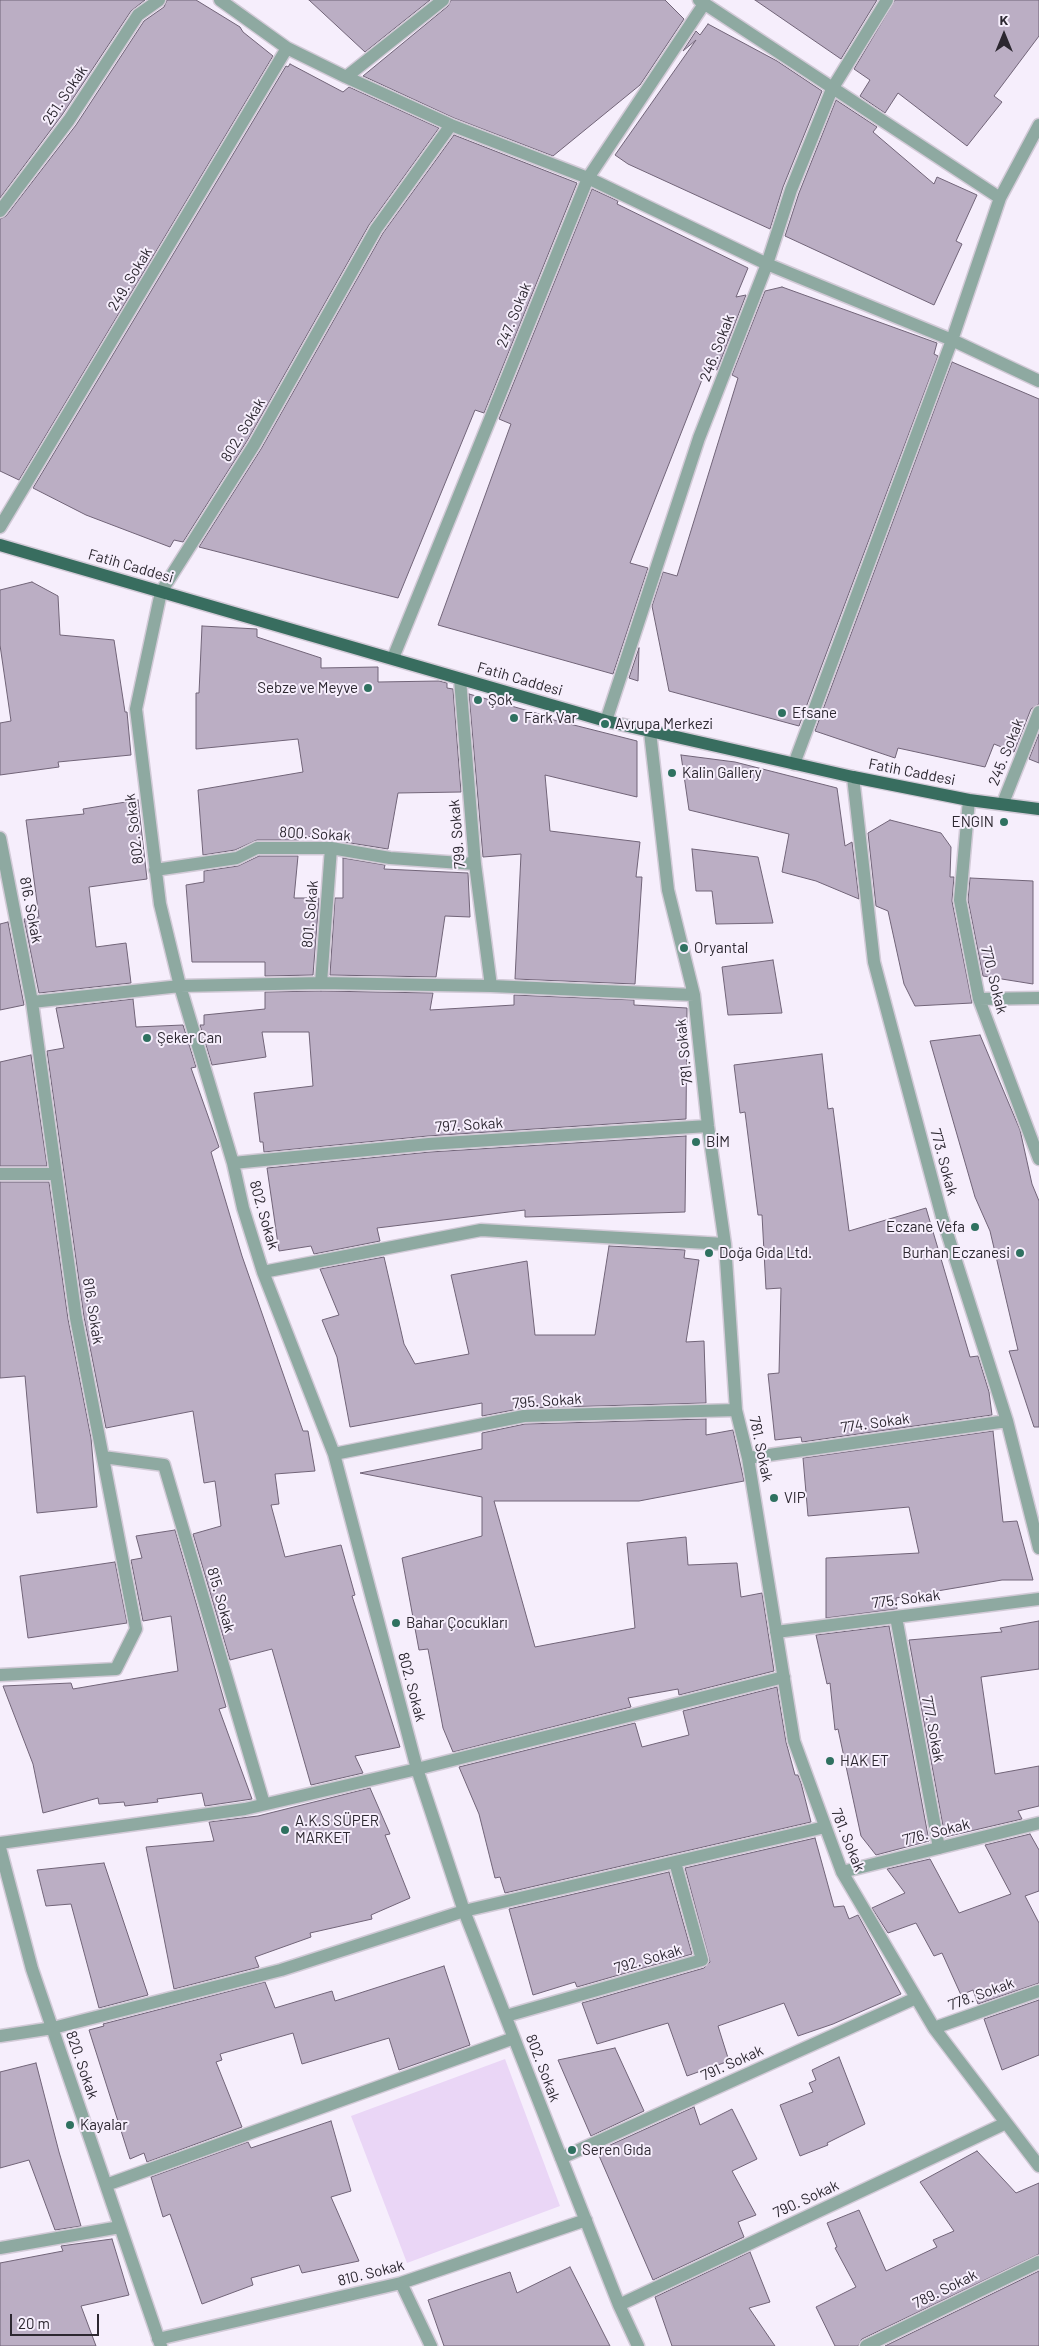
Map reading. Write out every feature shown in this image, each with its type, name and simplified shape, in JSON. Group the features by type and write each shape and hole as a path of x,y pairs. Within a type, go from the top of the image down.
{"main road":[{"name":"Fatih Caddesi","path":"0,545 393,658 606,722 853,777 969,800 1039,809"}],"street":[{"name":"251. Sokak","path":"0,211 69,120 138,15 159,0"},
{"path":"220,0 287,48 346,77 451,125 588,178 768,264 952,340 1039,381"},
{"path":"346,77 443,0"},
{"name":"246. Sokak","path":"606,722 699,438 768,264 791,190 832,89 887,0"},
{"path":"702,2 1000,198"},
{"name":"247. Sokak","path":"393,658 588,178 702,2"},
{"name":"249. Sokak","path":"0,527 287,48"},
{"name":"802. Sokak","path":"451,125 376,230 254,445 161,592 136,709 160,904 180,986 233,1163 243,1208 263,1272 334,1454 417,1769 464,1911 619,2305 638,2346"},
{"path":"794,764 952,340 1000,198 1039,125"},
{"name":"799. Sokak","path":"460,679 475,864 491,986"},
{"name":"245. Sokak","path":"1003,803 1039,712"},
{"name":"781. Sokak","path":"650,732 668,890 694,995 708,1126 724,1244 736,1410 748,1458 794,1741 842,1872 934,2028 1039,2166"},
{"name":"773. Sokak","path":"853,777 874,962 942,1218 1035,1509 1039,1548"},
{"name":"770. Sokak","path":"969,800 960,900 979,999 1039,1159"},
{"name":"816. Sokak","path":"0,838 32,1002 76,1318 136,1629 116,1669 0,1675"},
{"name":"800. Sokak","path":"155,870 236,858 257,848 331,848 390,858 475,864"},
{"name":"801. Sokak","path":"321,983 331,848"},
{"path":"32,1002 180,986 321,983 491,986 694,995"},
{"path":"979,999 1039,998"},
{"name":"797. Sokak","path":"233,1163 429,1144 708,1126"},
{"path":"0,1174 56,1174"},
{"path":"263,1272 481,1230 724,1244"},
{"name":"795. Sokak","path":"334,1454 524,1416 736,1410"},
{"name":"774. Sokak","path":"748,1458 1007,1421"},
{"name":"815. Sokak","path":"103,1457 164,1465 264,1804"},
{"name":"775. Sokak","path":"776,1632 1039,1599"},
{"name":"777. Sokak","path":"896,1617 939,1848"},
{"path":"0,1842 264,1804 417,1769 784,1677"},
{"name":"776. Sokak","path":"842,1872 1039,1823"},
{"path":"0,2036 53,2028 281,1970 464,1911 825,1828"},
{"name":"820. Sokak","path":"0,1848 32,1969 160,2343"},
{"name":"792. Sokak","path":"506,2016 702,1960 675,1862"},
{"name":"778. Sokak","path":"934,2028 1039,1991"},
{"name":"791. Sokak","path":"561,2158 916,1998"},
{"path":"106,2185 514,2038"},
{"name":"790. Sokak","path":"619,2305 1006,2123"},
{"name":"810. Sokak","path":"160,2343 401,2284 586,2220"},
{"path":"0,2248 120,2227"},
{"name":"789. Sokak","path":"866,2346 1039,2262"},
{"path":"401,2284 431,2346"}],"shaded area":[{"path":"505,2059 560,2206 407,2263 351,2116"}],"building":[{"path":"0,0 145,0 131,11 62,115 0,198"},
{"path":"167,0 196,0 240,27 243,32 273,56 19,480 0,471 0,219 6,216 76,125 144,21 164,7"},
{"path":"309,0 430,0 365,52"},
{"path":"451,0 665,0 684,19 640,85 553,156 454,118 363,76 448,6"},
{"path":"755,0 877,0 841,59"},
{"path":"895,0 1039,0 1039,36 994,96 1002,102 967,146 898,93 885,113 860,96 870,80 854,69"},
{"path":"708,24 777,61 822,91 783,187 770,229 628,164 615,155 696,40 683,51 696,31 700,35"},
{"path":"290,64 343,92 349,87 439,128 369,225 247,441 183,542 174,540 170,547 86,515 33,488 286,66 288,67"},
{"path":"836,100 877,127 873,132 934,184 937,177 977,195 956,241 962,244 934,305 785,236 799,193"},
{"path":"454,135 577,183 484,413 475,410 398,598 199,547 261,449 383,233"},
{"path":"592,189 618,201 617,204 748,268 736,297 746,295 717,370 707,367 630,563 648,568 613,674 438,625 511,424 499,419"},
{"path":"782,287 937,343 934,354 938,356 799,726 669,691 652,606 663,572 677,576 738,378 732,375 765,291"},
{"path":"952,362 1039,399 1039,704 1031,709 1014,752 994,744 985,767 898,748 895,758 815,731"},
{"path":"32,582 58,596 60,635 114,640 125,712 127,712 131,755 58,762 59,767 0,775 0,723 11,721 0,645 0,590"},
{"path":"202,626 257,629 257,637 321,658 321,668 378,667 378,682 439,681 447,683 447,688 453,689 461,792 398,793 388,849 300,835 299,840 257,840 235,850 203,855 198,790 303,772 298,739 196,749 196,693 199,693"},
{"path":"639,648 638,681 629,678"},
{"path":"469,694 550,717 550,719 637,741 637,797 545,775 550,831 640,842 636,877 642,877 635,984 515,979 521,854 483,857"},
{"path":"1039,734 1039,763 1029,759"},
{"path":"681,755 735,762 837,788 845,846 852,842 859,899 816,881 782,872 789,834 689,810"},
{"path":"138,800 147,879 89,887 96,947 126,943 131,983 39,993 24,919 39,917 26,820 84,814 83,809"},
{"path":"890,820 941,833 951,847 950,877 954,877 952,901 972,1003 915,1006 904,984 888,911 876,906 868,833"},
{"path":"692,849 758,857 773,923 716,924 712,891 696,891"},
{"path":"259,856 298,856 294,898 319,898 313,975 265,976 265,962 192,962 186,885 204,882 204,871 238,866"},
{"path":"343,858 385,865 384,869 468,873 470,917 445,916 436,977 330,975 335,898 343,898"},
{"path":"970,878 1033,881 1033,984 983,976 968,900"},
{"path":"8,922 24,1005 0,1010 0,924"},
{"path":"773,960 782,1013 728,1015 722,967"},
{"path":"265,992 433,993 430,1010 514,1005 514,995 634,1000 634,1005 687,1008 686,1119 428,1136 264,1152 263,1142 260,1142 254,1093 313,1086 309,1032 262,1032 266,1057 212,1065 200,1025 204,1025 204,1015 265,1009"},
{"path":"133,999 136,1027 183,1025 196,1067 191,1068 219,1147 211,1152 242,1256 303,1431 308,1431 315,1471 275,1474 279,1504 271,1505 285,1557 341,1545 355,1595 352,1596 400,1747 355,1756 363,1773 311,1785 272,1649 230,1660 193,1534 221,1526 215,1481 204,1483 193,1411 106,1428 84,1317 47,1051 64,1048 56,1008"},
{"path":"980,1035 1020,1130 1032,1184 1039,1201 1039,1427 1034,1427 1009,1351 1018,1350 990,1231 975,1197 930,1041"},
{"path":"822,1054 828,1109 833,1108 849,1231 926,1208 970,1357 978,1356 989,1392 992,1415 802,1442 801,1437 775,1440 768,1374 779,1373 781,1288 766,1289 762,1215 758,1215 745,1112 740,1113 734,1065"},
{"path":"31,1055 47,1166 0,1166 0,1062"},
{"path":"686,1136 685,1212 525,1217 525,1210 377,1228 380,1241 314,1254 311,1246 279,1251 267,1168 430,1152"},
{"path":"0,1182 49,1182 68,1319 91,1438 97,1507 37,1513 25,1376 0,1378"},
{"path":"609,1246 685,1250 684,1258 699,1260 686,1342 704,1341 706,1403 524,1408 482,1416 482,1403 350,1427 337,1357 322,1320 339,1315 320,1269 384,1257 404,1344 415,1364 469,1354 451,1275 527,1261 535,1335 595,1335"},
{"path":"706,1419 706,1435 733,1430 744,1481 639,1501 494,1501 535,1647 635,1628 627,1543 686,1537 688,1565 737,1563 741,1597 762,1593 774,1671 679,1695 678,1689 628,1698 631,1707 453,1752 443,1728 428,1649 419,1650 402,1558 482,1536 482,1497 360,1473 482,1449 482,1433 525,1424"},
{"path":"993,1431 1003,1522 1017,1521 1033,1580 1002,1580 896,1598 897,1609 826,1618 826,1558 919,1553 909,1507 808,1516 803,1458"},
{"path":"175,1530 226,1707 219,1709 252,1799 205,1806 202,1793 157,1799 158,1802 125,1806 124,1802 99,1804 98,1798 43,1813 33,1764 3,1686 71,1683 73,1689 178,1671 171,1616 143,1621 131,1560 142,1558 136,1536"},
{"path":"115,1562 127,1623 28,1638 20,1576"},
{"path":"1039,1621 1039,1669 981,1677 995,1774 1039,1766 1039,1806 1018,1811 1022,1819 945,1837 909,1640 1002,1632 1000,1628"},
{"path":"889,1626 929,1841 876,1855 861,1836 838,1729 835,1730 830,1683 827,1684 816,1635"},
{"path":"777,1687 786,1742 795,1775 798,1775 801,1783 811,1822 505,1893 500,1877 495,1878 479,1814 459,1767 635,1723 642,1747 689,1735 683,1711"},
{"path":"370,1788 390,1834 385,1835 410,1898 371,1915 372,1919 310,1933 311,1937 255,1957 259,1967 174,1989 146,1847 214,1841 209,1822 258,1816"},
{"path":"1030,1834 1039,1850 1039,1891 1025,1896 1039,1923 1039,1983 978,2004 973,1990 961,1995 942,1953 934,1956 916,1923 888,1933 872,1908 905,1893 887,1869 930,1859 959,1913 1011,1894 985,1845"},
{"path":"815,1838 834,1907 844,1906 849,1919 858,1915 901,1994 833,2024 798,2036 784,2003 718,2026 729,2061 687,2076 668,2023 597,2044 582,2003 704,1968 710,1962 685,1868"},
{"path":"104,1863 148,1995 99,2008 71,1904 46,1906 37,1870"},
{"path":"669,1872 692,1954 577,1987 575,1982 533,1995 509,1909"},
{"path":"444,1966 470,2045 399,2070 389,2038 302,2064 293,2033 220,2054 222,2060 216,2062 242,2127 147,2162 144,2153 130,2159 89,2030 104,2026 103,2024 265,1982 275,2008 332,1991 335,2001"},
{"path":"1039,2000 1039,2055 1002,2070 984,2019"},
{"path":"615,2048 644,2111 591,2136 558,2060"},
{"path":"839,2057 865,2124 827,2143 828,2145 800,2156 780,2105 813,2092 809,2083 816,2080 812,2070"},
{"path":"36,2063 59,2152 81,2226 55,2230 29,2160 0,2168 0,2072"},
{"path":"694,2107 700,2125 732,2109 757,2159 732,2171 756,2215 738,2222 744,2237 653,2280 597,2151"},
{"path":"331,2121 351,2191 331,2197 359,2261 302,2273 299,2265 251,2278 253,2285 202,2304 170,2214 163,2217 151,2177 248,2142 251,2148"},
{"path":"977,2151 1016,2193 1039,2183 1039,2254 862,2339 858,2346 835,2346 816,2307 856,2287 835,2248 837,2247 827,2223 859,2210 886,2271 937,2247 933,2240 954,2231 920,2182"},
{"path":"112,2239 129,2295 81,2306 96,2346 0,2346 0,2263 63,2251 61,2246"},
{"path":"750,2252 770,2302 749,2308 775,2346 672,2346 655,2297"},
{"path":"570,2267 610,2346 444,2346 428,2300 510,2272 517,2293"},
{"path":"1039,2271 1039,2346 885,2346"}],"place":[{"name":"Sebze ve Meyve","path":"368,688"},
{"name":"Şok","path":"478,700"},
{"name":"Efsane","path":"782,713"},
{"name":"Fark Var","path":"514,718"},
{"name":"Avrupa Merkezi","path":"605,724"},
{"name":"Kalin Gallery","path":"672,773"},
{"name":"ENGIN","path":"1004,822"},
{"name":"Oryantal","path":"684,948"},
{"name":"Şeker Can","path":"147,1038"},
{"name":"BİM","path":"696,1142"},
{"name":"Eczane Vefa","path":"975,1227"},
{"name":"Doğa Gıda Ltd.","path":"709,1253"},
{"name":"Burhan Eczanesi","path":"1020,1253"},
{"name":"VIP","path":"774,1498"},
{"name":"Bahar Çocukları","path":"396,1623"},
{"name":"HAK ET","path":"830,1761"},
{"name":"A.K.S SÜPER MARKET","path":"285,1830"},
{"name":"Kayalar","path":"70,2125"},
{"name":"Seren Gıda","path":"572,2150"}]}
